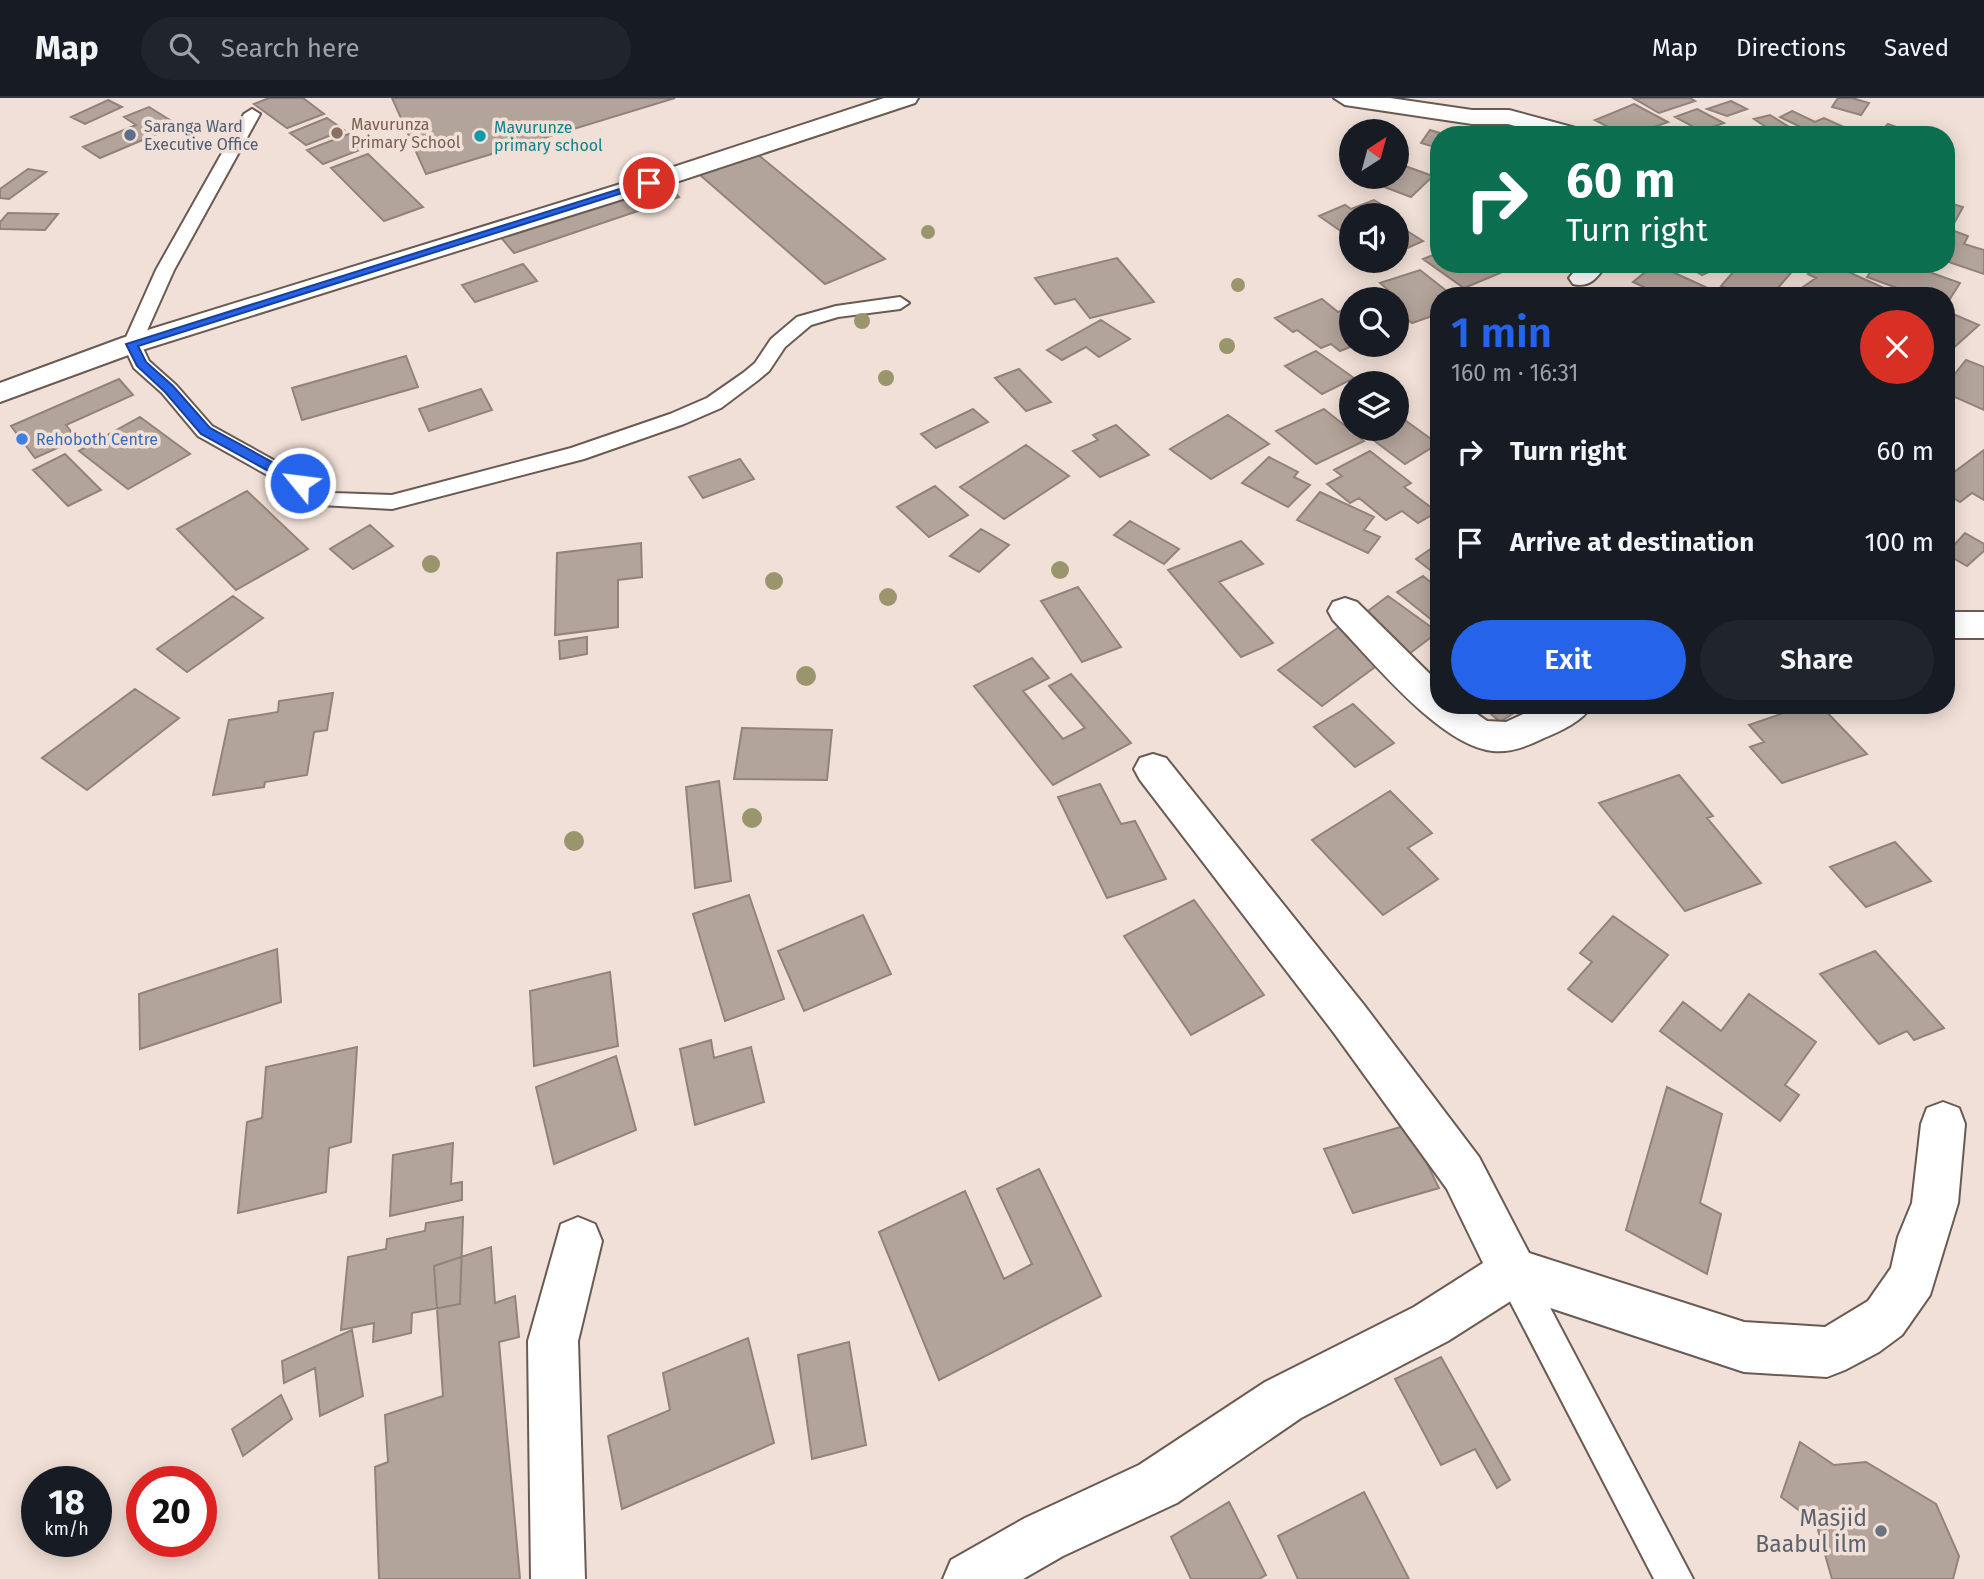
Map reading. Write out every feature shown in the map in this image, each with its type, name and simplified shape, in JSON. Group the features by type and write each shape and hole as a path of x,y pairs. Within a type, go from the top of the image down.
{"street":[{"path":"0,393 132,344 649,183 907,98"},
{"path":"1345,98 1472,117 1509,117 1542,126"},
{"path":"1345,611 1430,695"},
{"path":"1955,625 1984,625"},
{"path":"1452,714 1479,736 1498,740 1512,737 1557,714"},
{"path":"1153,769 1349,1019 1464,1173 1513,1272 1744,1347 1827,1352 1862,1335 1885,1318 1913,1278 1922,1237 1935,1203 1943,1124"},
{"path":"558,1579 553,1341 578,1241"},
{"path":"970,1579 1044,1537 1158,1484 1283,1400 1431,1324 1513,1272"}],"lane":[{"path":"252,114 164,270 132,344 141,364 169,389 205,431 329,500 393,502 577,454 715,403 762,367 778,343 804,321 836,312 900,303"},
{"path":"1513,1272 1674,1579"}],"building":[{"path":"269,98 303,98 324,114 287,128 254,104"},
{"name":"Mavurunze primary school","path":"392,98 675,98 426,174"},
{"path":"1633,98 1690,98 1695,101 1659,113"},
{"path":"1838,98 1852,98 1869,103 1861,115 1832,107"},
{"path":"108,100 122,107 85,124 71,117"},
{"path":"1731,101 1747,109 1727,116 1707,109"},
{"path":"1634,104 1668,122 1657,126 1606,126 1595,120"},
{"path":"149,107 178,125 100,158 83,147 136,125 124,117"},
{"path":"1697,109 1724,123 1715,126 1692,126 1675,117"},
{"path":"1792,111 1815,122 1824,118 1842,126 1798,126 1780,117"},
{"path":"1770,115 1788,126 1764,126 1754,119"},
{"path":"327,118 344,130 306,145 290,133"},
{"path":"1430,130 1430,146 1421,143"},
{"path":"349,134 365,148 323,164 307,150"},
{"path":"756,153 885,259 825,284 699,174"},
{"path":"368,154 423,207 384,221 331,168"},
{"path":"1409,167 1430,175 1430,179 1411,197 1390,189 1409,189"},
{"path":"28,169 46,172 9,199 0,198 0,189"},
{"path":"662,179 679,197 514,253 498,234"},
{"path":"1955,205 1963,207 1955,222"},
{"path":"1339,208 1339,230 1319,216"},
{"path":"8,213 58,214 45,230 0,229 0,222"},
{"path":"1955,231 1968,236 1964,244 1984,250 1984,274 1955,264"},
{"path":"1409,232 1423,241 1409,247"},
{"path":"1117,258 1154,302 1090,318 1075,299 1055,304 1035,278"},
{"path":"523,264 537,281 475,302 462,285"},
{"path":"1420,270 1442,287 1430,287 1430,317 1412,323 1409,321 1409,287 1385,287 1380,283"},
{"path":"1443,273 1500,273 1466,287"},
{"path":"1644,273 1675,273 1705,287 1644,287 1633,282"},
{"path":"1732,273 1791,273 1779,287 1721,286"},
{"path":"1851,273 1882,287 1803,287 1816,278 1808,274"},
{"path":"1870,273 1932,273 1960,283 1955,291 1955,287 1894,287 1867,277"},
{"path":"1322,299 1339,312 1339,350 1331,344 1321,348 1275,318"},
{"path":"1955,315 1979,325 1955,347"},
{"path":"1101,320 1130,339 1099,357 1086,347 1062,360 1047,350"},
{"path":"1316,351 1344,371 1339,371 1339,386 1322,394 1285,366"},
{"path":"406,356 418,387 302,420 292,388"},
{"path":"1966,360 1984,367 1984,410 1955,397 1955,374"},
{"path":"1019,369 1051,402 1026,411 995,378"},
{"path":"119,379 133,395 66,425 77,439 35,458 11,426"},
{"path":"481,389 492,410 429,431 419,409"},
{"path":"973,409 988,422 936,448 921,434"},
{"path":"1324,409 1339,421 1339,441 1364,441 1316,464 1276,431"},
{"path":"1228,415 1269,444 1211,479 1170,449"},
{"path":"140,417 190,454 128,489 79,451"},
{"path":"1409,423 1430,438 1430,449 1405,464 1375,441 1409,441"},
{"path":"1116,425 1149,455 1100,477 1073,451 1098,440 1093,435"},
{"path":"1026,445 1069,476 1004,519 960,487"},
{"path":"1984,450 1984,500 1972,493 1960,502 1955,499 1955,471"},
{"path":"1370,451 1411,483 1404,487 1430,507 1430,516 1418,523 1402,511 1386,520 1359,498 1350,503 1327,484 1342,476 1334,470"},
{"path":"65,454 101,490 68,506 33,470"},
{"path":"1269,457 1298,472 1294,477 1310,485 1288,507 1242,483"},
{"path":"740,459 754,479 703,498 689,477"},
{"path":"935,486 968,515 929,537 897,507"},
{"path":"247,491 308,549 236,590 177,529"},
{"path":"1320,492 1374,517 1364,530 1380,537 1368,553 1297,520"},
{"path":"1130,521 1179,549 1164,564 1114,535"},
{"path":"370,525 393,546 353,569 330,549"},
{"path":"981,529 1009,545 979,572 950,556"},
{"path":"1965,533 1984,544 1984,551 1967,566 1955,559 1955,544"},
{"path":"1241,541 1263,564 1219,582 1273,643 1241,657 1168,570"},
{"path":"641,543 642,577 618,580 618,627 555,635 557,553"},
{"path":"1430,549 1430,570 1416,559"},
{"path":"1423,576 1430,582 1430,619 1397,592"},
{"path":"1078,587 1121,647 1082,662 1041,601"},
{"path":"233,596 263,618 187,672 157,649"},
{"path":"1388,596 1430,626 1430,638 1409,654 1360,617"},
{"path":"1342,625 1386,659 1322,706 1278,670"},
{"path":"587,637 587,654 560,659 559,641"},
{"path":"1032,658 1049,678 1023,691 1063,739 1085,728 1049,686 1071,674 1131,743 1053,785 974,686"},
{"path":"135,689 179,718 87,790 42,758"},
{"path":"333,693 327,730 314,732 307,775 265,782 264,787 213,795 229,720 278,712 279,701"},
{"path":"1353,704 1394,743 1355,767 1314,727"},
{"path":"1491,714 1512,714 1500,722"},
{"path":"1781,714 1829,714 1867,754 1782,783 1750,747 1764,742 1749,725"},
{"path":"742,728 832,730 827,780 734,779"},
{"path":"1679,775 1713,816 1707,818 1761,883 1685,911 1599,803"},
{"path":"719,781 731,881 695,888 686,787"},
{"path":"1100,784 1121,824 1135,821 1166,879 1107,898 1058,797"},
{"path":"1390,791 1432,833 1408,848 1438,879 1383,915 1312,840"},
{"path":"1895,842 1931,881 1866,907 1830,867"},
{"path":"749,895 784,999 725,1021 693,914"},
{"path":"1194,900 1264,995 1191,1035 1124,936"},
{"path":"863,915 891,974 804,1011 778,951"},
{"path":"1613,916 1668,955 1612,1022 1568,989 1592,962 1580,953"},
{"path":"277,949 281,1002 140,1049 139,994"},
{"path":"1875,951 1944,1028 1914,1040 1907,1031 1879,1044 1820,974"},
{"path":"610,972 618,1046 534,1066 530,991"},
{"path":"1749,994 1816,1042 1785,1085 1799,1095 1780,1121 1660,1031 1683,1002 1721,1031"},
{"path":"711,1040 714,1058 751,1047 764,1102 695,1125 680,1049"},
{"path":"357,1047 351,1142 329,1148 326,1192 238,1213 247,1122 262,1118 266,1067"},
{"path":"616,1056 636,1130 554,1164 536,1087"},
{"path":"1667,1087 1722,1114 1700,1203 1721,1214 1707,1274 1626,1230"},
{"path":"1408,1125 1439,1188 1353,1213 1324,1149"},
{"path":"453,1143 451,1184 462,1182 462,1200 390,1216 393,1155"},
{"path":"1039,1169 1101,1296 939,1380 879,1232 965,1191 1004,1279 1032,1264 997,1189"},
{"path":"463,1217 460,1304 412,1313 411,1333 373,1342 374,1323 341,1330 348,1257 386,1249 387,1239 425,1231 426,1223"},
{"path":"491,1247 495,1303 515,1296 519,1337 499,1342 520,1579 379,1579 375,1467 388,1462 385,1415 443,1396 434,1266"},
{"path":"352,1330 363,1396 320,1416 315,1368 284,1383 282,1361"},
{"path":"748,1338 774,1443 622,1509 608,1436 670,1410 663,1373"},
{"path":"849,1342 866,1445 812,1459 798,1355"},
{"path":"1441,1357 1510,1480 1497,1488 1475,1449 1441,1465 1395,1379"},
{"path":"281,1395 292,1419 243,1456 232,1429"},
{"path":"1800,1442 1834,1465 1866,1462 1936,1504 1959,1556 1953,1579 1832,1579 1816,1523 1781,1497"},
{"path":"1364,1492 1409,1579 1298,1579 1278,1536"},
{"path":"1229,1502 1266,1575 1259,1579 1191,1579 1171,1537"}],"place":[{"name":"Mavurunza Primary School","path":"337,133"},
{"name":"Saranga Ward Executive Office","path":"130,135"},
{"name":"Mavurunze primary school","path":"480,136"},
{"name":"Rehoboth Centre","path":"22,439"},
{"name":"Masjid Baabul ilm","path":"1881,1531"}],"route":[{"path":"300,483 205,431 169,389 141,364 132,344 649,183"}]}
